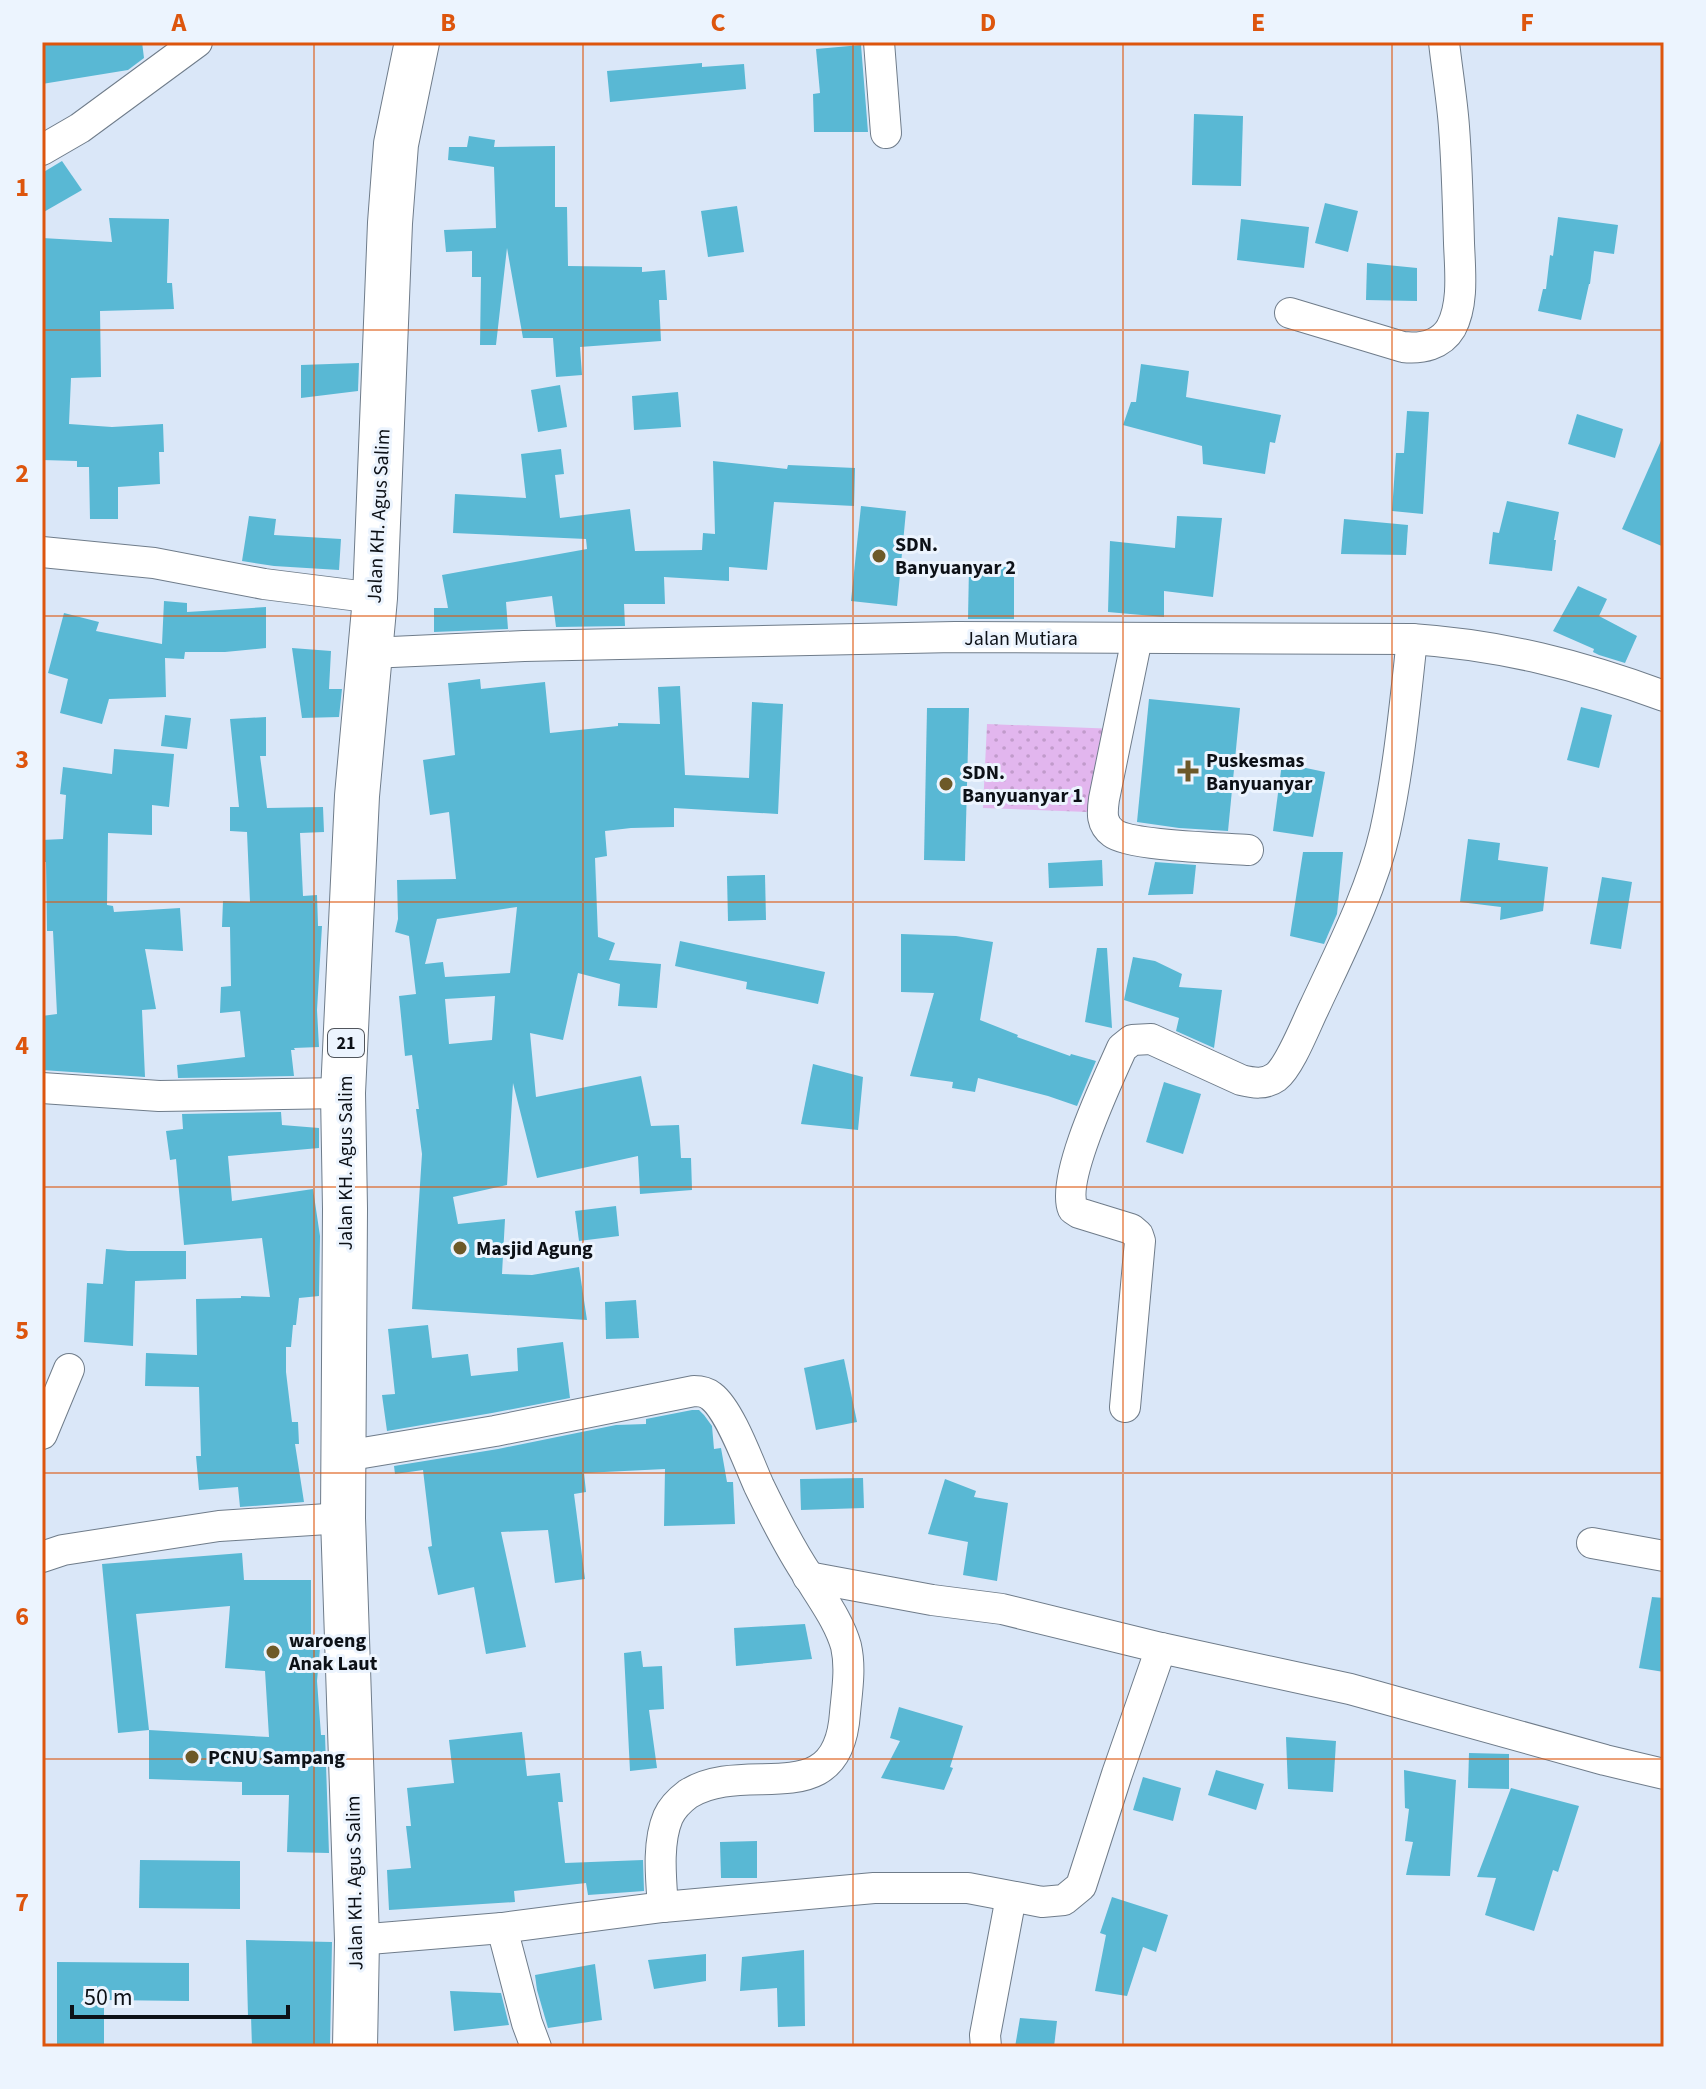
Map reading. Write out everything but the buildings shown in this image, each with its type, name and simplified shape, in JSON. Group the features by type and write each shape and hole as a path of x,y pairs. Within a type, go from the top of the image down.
{"highway":[{"name":"Jalan KH. Agus Salim","path":"355,2047 357,1940 343,1518 343,1093 357,796 375,598 390,223 396,144 417,42"}],"street":[{"path":"42,150 80,128 197,42"},
{"path":"879,42 886,133"},
{"path":"1290,313 1403,347 1429,346 1449,331 1456,316 1460,282 1455,137 1444,42"},
{"path":"42,552 154,563 264,584 375,598"},
{"name":"Jalan Mutiara","path":"370,653 955,637 1412,639 1452,641 1513,651 1576,667 1664,696"},
{"path":"1137,638 1104,799 1102,814 1105,825 1113,834 1124,839 1248,850"},
{"path":"1125,1407 1140,1241 1131,1229 1073,1209 1071,1182 1077,1159 1122,1048 1132,1040 1151,1039 1252,1083 1277,1076 1282,1069 1351,931 1384,834 1404,713 1412,639"},
{"path":"42,1088 159,1096 343,1093"},
{"path":"42,1434 69,1369"},
{"path":"345,1456 495,1431 694,1391 712,1396 727,1418 766,1502 825,1601 846,1646 849,1668 845,1725 831,1759 818,1771 808,1775 714,1783 698,1788 683,1798 667,1819 662,1844 663,1907"},
{"path":"49,1548 219,1526 343,1518"},
{"path":"1592,1543 1664,1556"},
{"path":"808,1577 932,1600 1002,1609 1350,1689 1664,1774"},
{"path":"357,1940 502,1928 663,1907 874,1888 968,1888 1042,1902 1064,1900 1081,1886 1161,1648"},
{"path":"986,2047 985,2035 1011,1897"},
{"path":"502,1928 536,2047"}],"shaded area":[{"path":"987,724 1117,729 1114,813 983,808"}],"place":[{"name":"SDN. Banyuanyar 2","path":"879,556"},
{"name":"Puskesmas Banyuanyar","path":"1188,771"},
{"name":"SDN. Banyuanyar 1","path":"946,784"},
{"name":"Masjid Agung","path":"460,1248"},
{"name":"waroeng Anak Laut","path":"273,1652"},
{"name":"PCNU Sampang","path":"192,1757"}]}
